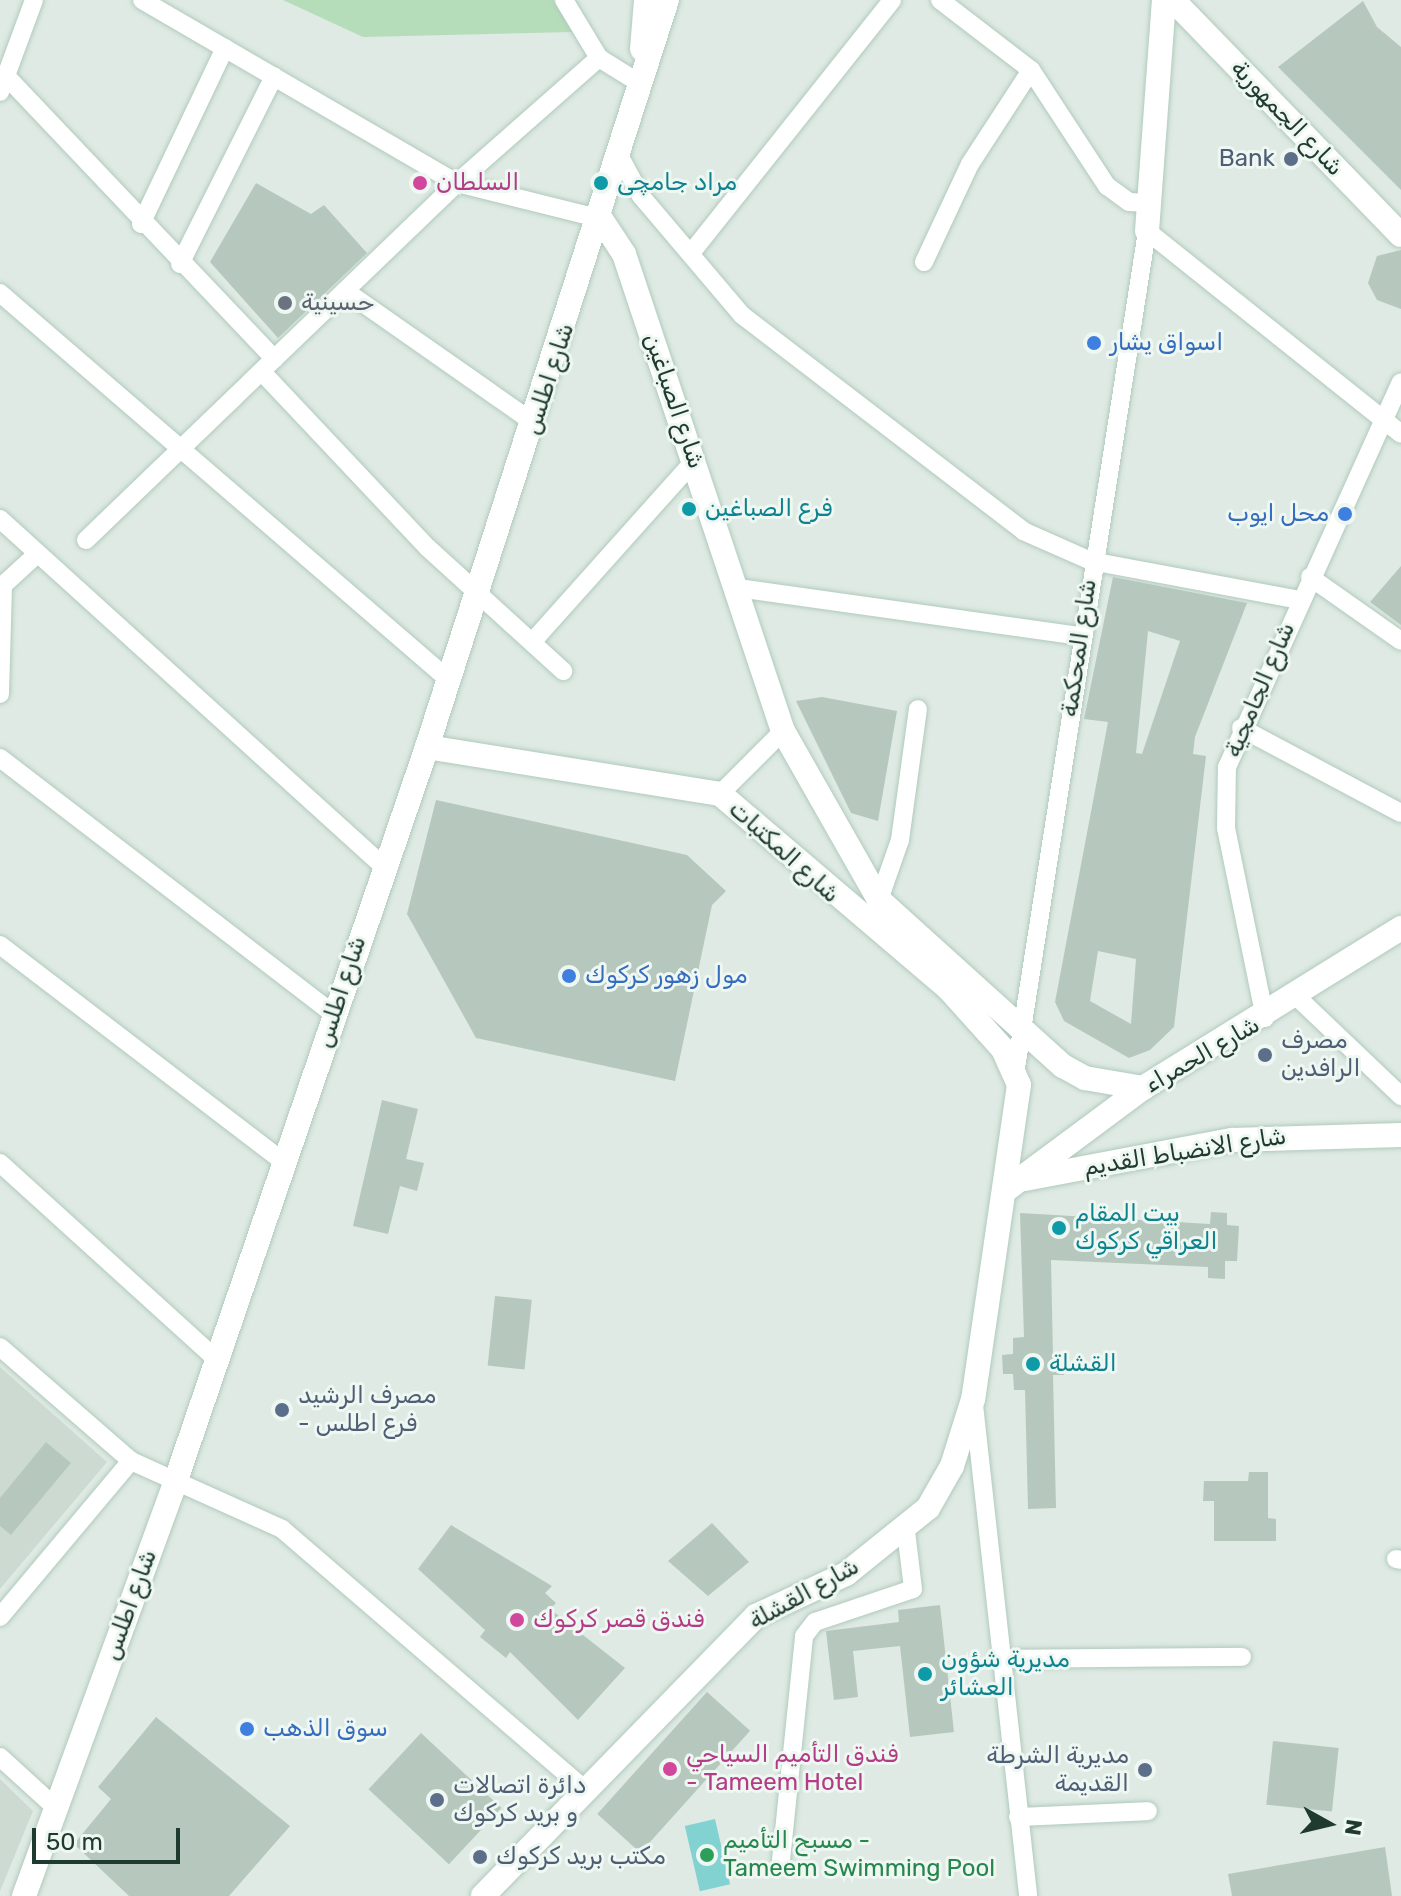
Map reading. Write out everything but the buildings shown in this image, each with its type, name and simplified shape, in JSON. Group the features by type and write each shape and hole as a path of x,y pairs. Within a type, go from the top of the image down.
{"street":[{"path":"34,0 8,46 3,84 180,264 428,548 479,589 563,671"},
{"path":"142,0 457,183 601,219"},
{"path":"564,0 599,58 641,84"},
{"path":"641,84 646,0"},
{"path":"641,84 667,0"},
{"path":"691,253 892,0"},
{"path":"940,0 1031,70 1107,186 1129,202 1149,203"},
{"path":"1164,0 1147,231 1401,434"},
{"name":"شارع الجمهورية","path":"1173,0 1401,235"},
{"path":"141,224 225,48"},
{"path":"86,540 457,183 599,58"},
{"path":"924,262 970,164 1031,70"},
{"path":"180,264 274,76"},
{"name":"شارع اطلس","path":"24,1896 177,1477 382,865 427,747 601,219 641,84"},
{"path":"620,157 641,196 742,315 1023,531 1091,561 1300,600"},
{"name":"شارع الصباغين","path":"601,219 624,254 738,588"},
{"name":"شارع المحكمة","path":"1017,1076 1091,561 1111,497 1147,231"},
{"path":"347,292 534,423"},
{"path":"0,293 184,448 449,680"},
{"name":"شارع الجامجية","path":"1265,1018 1224,807 1241,728 1401,382"},
{"path":"533,641 695,460"},
{"path":"0,519 36,555 382,865"},
{"path":"0,694 1,588 36,555"},
{"path":"1310,577 1401,641"},
{"path":"738,588 1081,636"},
{"name":"شارع المكتبات","path":"738,588 783,731 879,900 1023,1030 1085,1078 1143,1088"},
{"path":"879,900 900,840 918,709"},
{"path":"1241,728 1401,813"},
{"path":"720,794 783,731"},
{"name":"شارع المكتبات","path":"427,747 720,794 948,988 1017,1076"},
{"path":"0,758 334,1014"},
{"name":"شارع الحمراء","path":"1013,1185 1143,1088 1265,1018 1401,928"},
{"path":"0,945 284,1162"},
{"path":"1297,997 1401,1096"},
{"name":"شارع القشلة","path":"483,1896 756,1616 846,1574 906,1531 952,1466 973,1399 1013,1185 1017,1076"},
{"name":"شارع الانضباط القديم","path":"1013,1185 1232,1140 1401,1135"},
{"path":"0,1163 215,1358"},
{"path":"0,1347 131,1461 177,1477 282,1529 584,1789"},
{"path":"973,1399 998,1659 1028,1896"},
{"path":"0,1617 131,1461"},
{"path":"781,1860 804,1636 815,1622 913,1589 906,1531"},
{"path":"998,1659 1242,1657"},
{"path":"0,1757 55,1807"},
{"path":"1018,1817 1148,1811"}],"shaded area":[{"path":"0,1367 107,1462 0,1589"},
{"path":"0,1779 33,1811 0,1891"}],"green space":[{"path":"283,0 553,0 573,32 363,37"}],"water":[{"name":"مسبح التأميم - Tameem Swimming Pool","path":"715,1819 730,1884 700,1891 685,1826"}],"place":[{"name":"Bank","path":"1291,159"},
{"name":"السلطان","path":"420,183"},
{"name":"مراد جامچی","path":"601,183"},
{"name":"حسينية","path":"285,303"},
{"name":"اسواق يشار","path":"1094,343"},
{"name":"فرع الصباغين","path":"689,509"},
{"name":"محل ايوب","path":"1345,514"},
{"name":"مول زهور كركوك","path":"569,976"},
{"name":"مصرف الرافدين","path":"1265,1055"},
{"name":"بيت المقام العراقي كركوك","path":"1059,1228"},
{"name":"القشلة","path":"1033,1364"},
{"name":"مصرف الرشيد - فرع اطلس","path":"282,1410"},
{"name":"فندق قصر كركوك","path":"517,1620"},
{"name":"مديرية شؤون العشائر","path":"925,1674"},
{"name":"سوق الذهب","path":"247,1729"},
{"name":"فندق التأميم السياحي - Tameem Hotel","path":"670,1769"},
{"name":"مديرية الشرطة القديمة","path":"1145,1770"},
{"name":"دائرة اتصالات و بريد كركوك","path":"437,1800"},
{"name":"مسبح التأميم - Tameem Swimming Pool","path":"707,1855"},
{"name":"مكتب بريد كركوك","path":"480,1857"}]}
